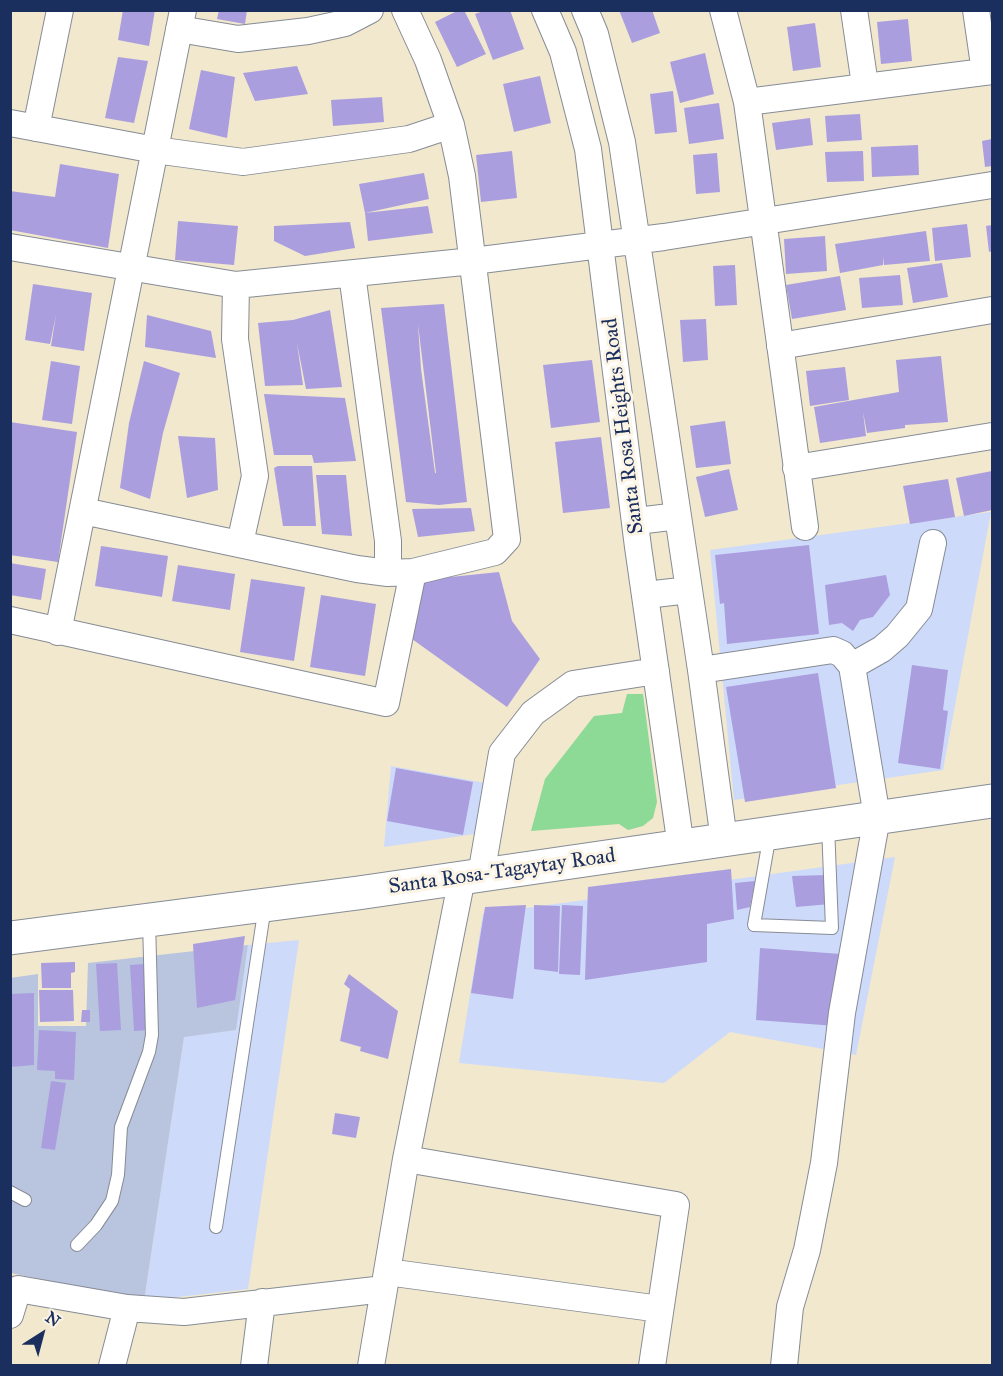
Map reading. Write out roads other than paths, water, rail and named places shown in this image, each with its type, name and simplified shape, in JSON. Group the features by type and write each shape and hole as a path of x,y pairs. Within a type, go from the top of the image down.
{"main road":[{"name":"Santa Rosa-Tagaytay Road","path":"10,938 471,877 993,801"}],"street":[{"path":"36,128 60,10"},
{"path":"58,632 181,20 238,39 308,31 345,23 370,10"},
{"path":"83,511 357,569 401,572 495,552 507,539 462,176 451,125 428,60 405,10"},
{"name":"Santa Rosa Heights Road","path":"545,10 562,52 588,149 681,847"},
{"name":"Santa Rosa Heights Road","path":"585,10 595,33 622,142 701,670 724,840"},
{"path":"723,10 747,102 805,527"},
{"path":"854,10 865,85"},
{"path":"747,102 865,85 989,71 976,10"},
{"path":"10,123 155,150 243,162 409,139 451,125"},
{"path":"10,247 132,270 236,285 473,261 637,240 993,185"},
{"path":"10,620 386,703 401,572 388,541 352,274"},
{"path":"236,285 235,339 255,476 240,543"},
{"path":"780,346 993,310"},
{"path":"796,468 993,436"},
{"path":"637,521 678,516"},
{"path":"852,666 882,649 897,636 919,609 933,543"},
{"path":"646,595 689,590"},
{"path":"701,670 833,650 842,654 852,666 877,817 842,1013 824,1163 807,1251 790,1307 783,1365"},
{"path":"371,1365 406,1159 502,753 533,713 573,684 656,671"},
{"path":"406,1159 676,1205 652,1365"},
{"path":"10,1315 18,1288 127,1308 184,1312 262,1302 385,1281 660,1310"},
{"path":"254,1365 262,1302"},
{"path":"112,1365 127,1308"}],"lane":[{"path":"770,833 754,925 832,928 828,824"},
{"path":"216,1227 265,905"},
{"path":"78,1245 96,1225 112,1201 118,1175 121,1128 149,1052 152,1035 149,920"},
{"path":"10,1192 25,1200"}]}
